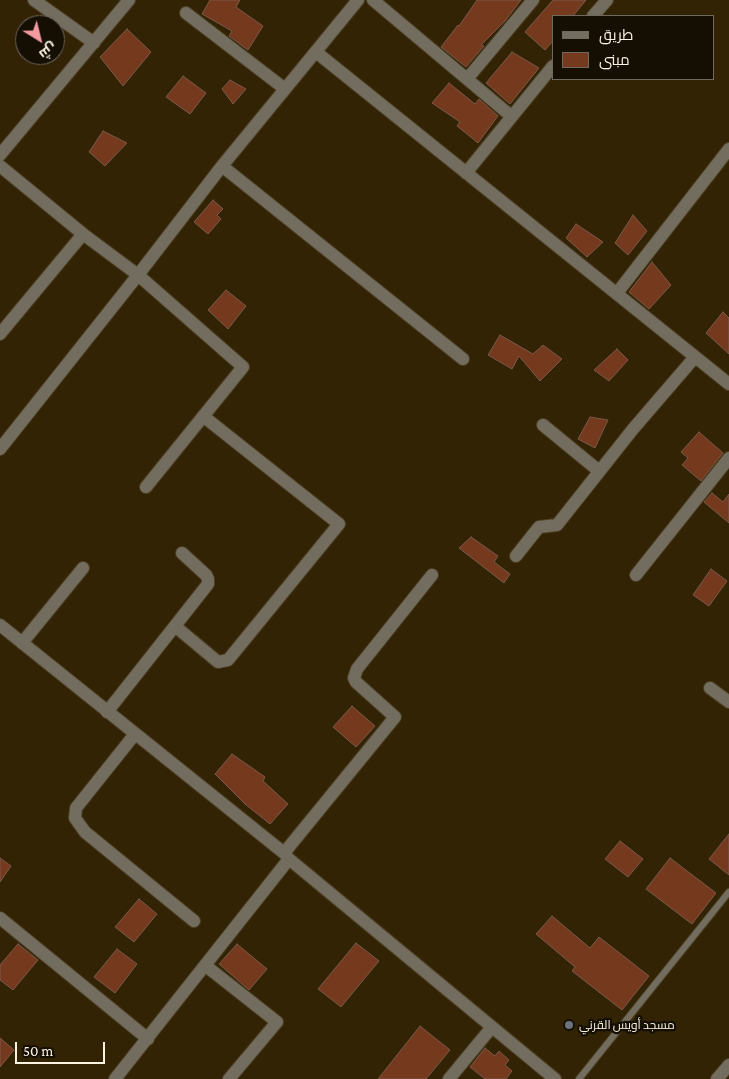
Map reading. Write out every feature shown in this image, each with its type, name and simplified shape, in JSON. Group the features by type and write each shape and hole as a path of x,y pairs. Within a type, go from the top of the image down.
{"street":[{"path":"34,0 94,42"},
{"path":"0,155 129,0"},
{"path":"0,449 222,166 358,0"},
{"path":"373,0 511,116"},
{"path":"467,79 533,0"},
{"path":"595,15 607,0"},
{"path":"186,13 285,89"},
{"path":"316,52 729,384"},
{"path":"466,173 552,67"},
{"path":"617,293 729,149"},
{"path":"0,166 83,234 138,275 243,367 146,487"},
{"path":"222,166 463,359"},
{"path":"0,334 83,234"},
{"path":"516,556 539,527 557,525 633,429 695,357"},
{"path":"176,626 218,662 228,660 339,524 203,416"},
{"path":"543,425 599,471"},
{"path":"636,575 729,458"},
{"path":"107,712 208,584 206,575 182,554"},
{"path":"22,643 83,568"},
{"path":"115,1079 206,966 286,856 395,717 356,682 354,678 357,670 432,575"},
{"path":"0,625 286,856 555,1079"},
{"path":"710,688 729,702"},
{"path":"135,734 76,808 75,818 85,832 194,921"},
{"path":"0,918 148,1039"},
{"path":"206,966 277,1022 229,1079"},
{"path":"449,1079 492,1027"},
{"path":"718,1079 729,1065"}],"lane":[{"path":"579,1079 729,892"}],"building":[{"path":"210,0 240,0 236,7 263,26 248,50 229,36 232,31 202,14"},
{"path":"477,0 521,0 505,21 481,45 484,46 466,67 441,47 459,26"},
{"path":"553,0 586,0 574,15 552,15 552,42 545,50 525,32"},
{"path":"127,29 151,52 123,86 100,57"},
{"path":"512,52 539,68 510,104 486,83"},
{"path":"183,76 206,93 190,114 166,97"},
{"path":"230,80 246,89 233,104 222,89"},
{"path":"449,83 475,104 479,99 498,116 478,143 457,126 460,122 432,103"},
{"path":"103,131 127,143 105,166 89,152"},
{"path":"213,200 223,209 217,215 221,219 208,234 194,222"},
{"path":"633,215 647,231 628,255 615,243"},
{"path":"576,224 603,242 587,257 566,238"},
{"path":"652,262 671,285 649,309 629,292"},
{"path":"226,290 246,306 228,329 208,310"},
{"path":"723,312 729,318 729,354 706,333"},
{"path":"500,335 533,354 543,345 562,359 540,381 519,356 512,369 488,355"},
{"path":"617,349 628,360 609,381 594,370"},
{"path":"590,417 608,420 595,448 578,439"},
{"path":"699,432 723,453 701,481 682,465 688,458 681,452"},
{"path":"712,493 723,502 729,494 729,523 704,502"},
{"path":"471,537 498,556 494,562 510,574 504,583 459,548"},
{"path":"711,569 727,581 709,606 693,595"},
{"path":"352,706 375,726 356,747 333,727"},
{"path":"232,754 265,777 263,781 288,804 270,824 245,804 215,774"},
{"path":"729,834 729,875 709,859"},
{"path":"620,841 643,859 628,877 605,859"},
{"path":"0,858 11,866 0,882"},
{"path":"670,858 716,893 692,924 646,889"},
{"path":"139,899 157,914 134,942 115,927"},
{"path":"552,916 590,948 599,937 649,976 622,1010 572,971 575,967 536,934"},
{"path":"356,943 379,961 341,1007 318,989"},
{"path":"18,944 38,960 13,990 0,980 0,965"},
{"path":"237,944 267,969 249,990 219,964"},
{"path":"117,949 137,964 115,993 94,977"},
{"path":"420,1026 450,1050 426,1079 378,1079"},
{"path":"0,1038 14,1050 0,1067"},
{"path":"485,1048 495,1056 499,1051 509,1060 505,1065 512,1071 506,1079 485,1079 470,1067"}],"place":[{"name":"مسجد أويس القرني","path":"569,1025"}]}
